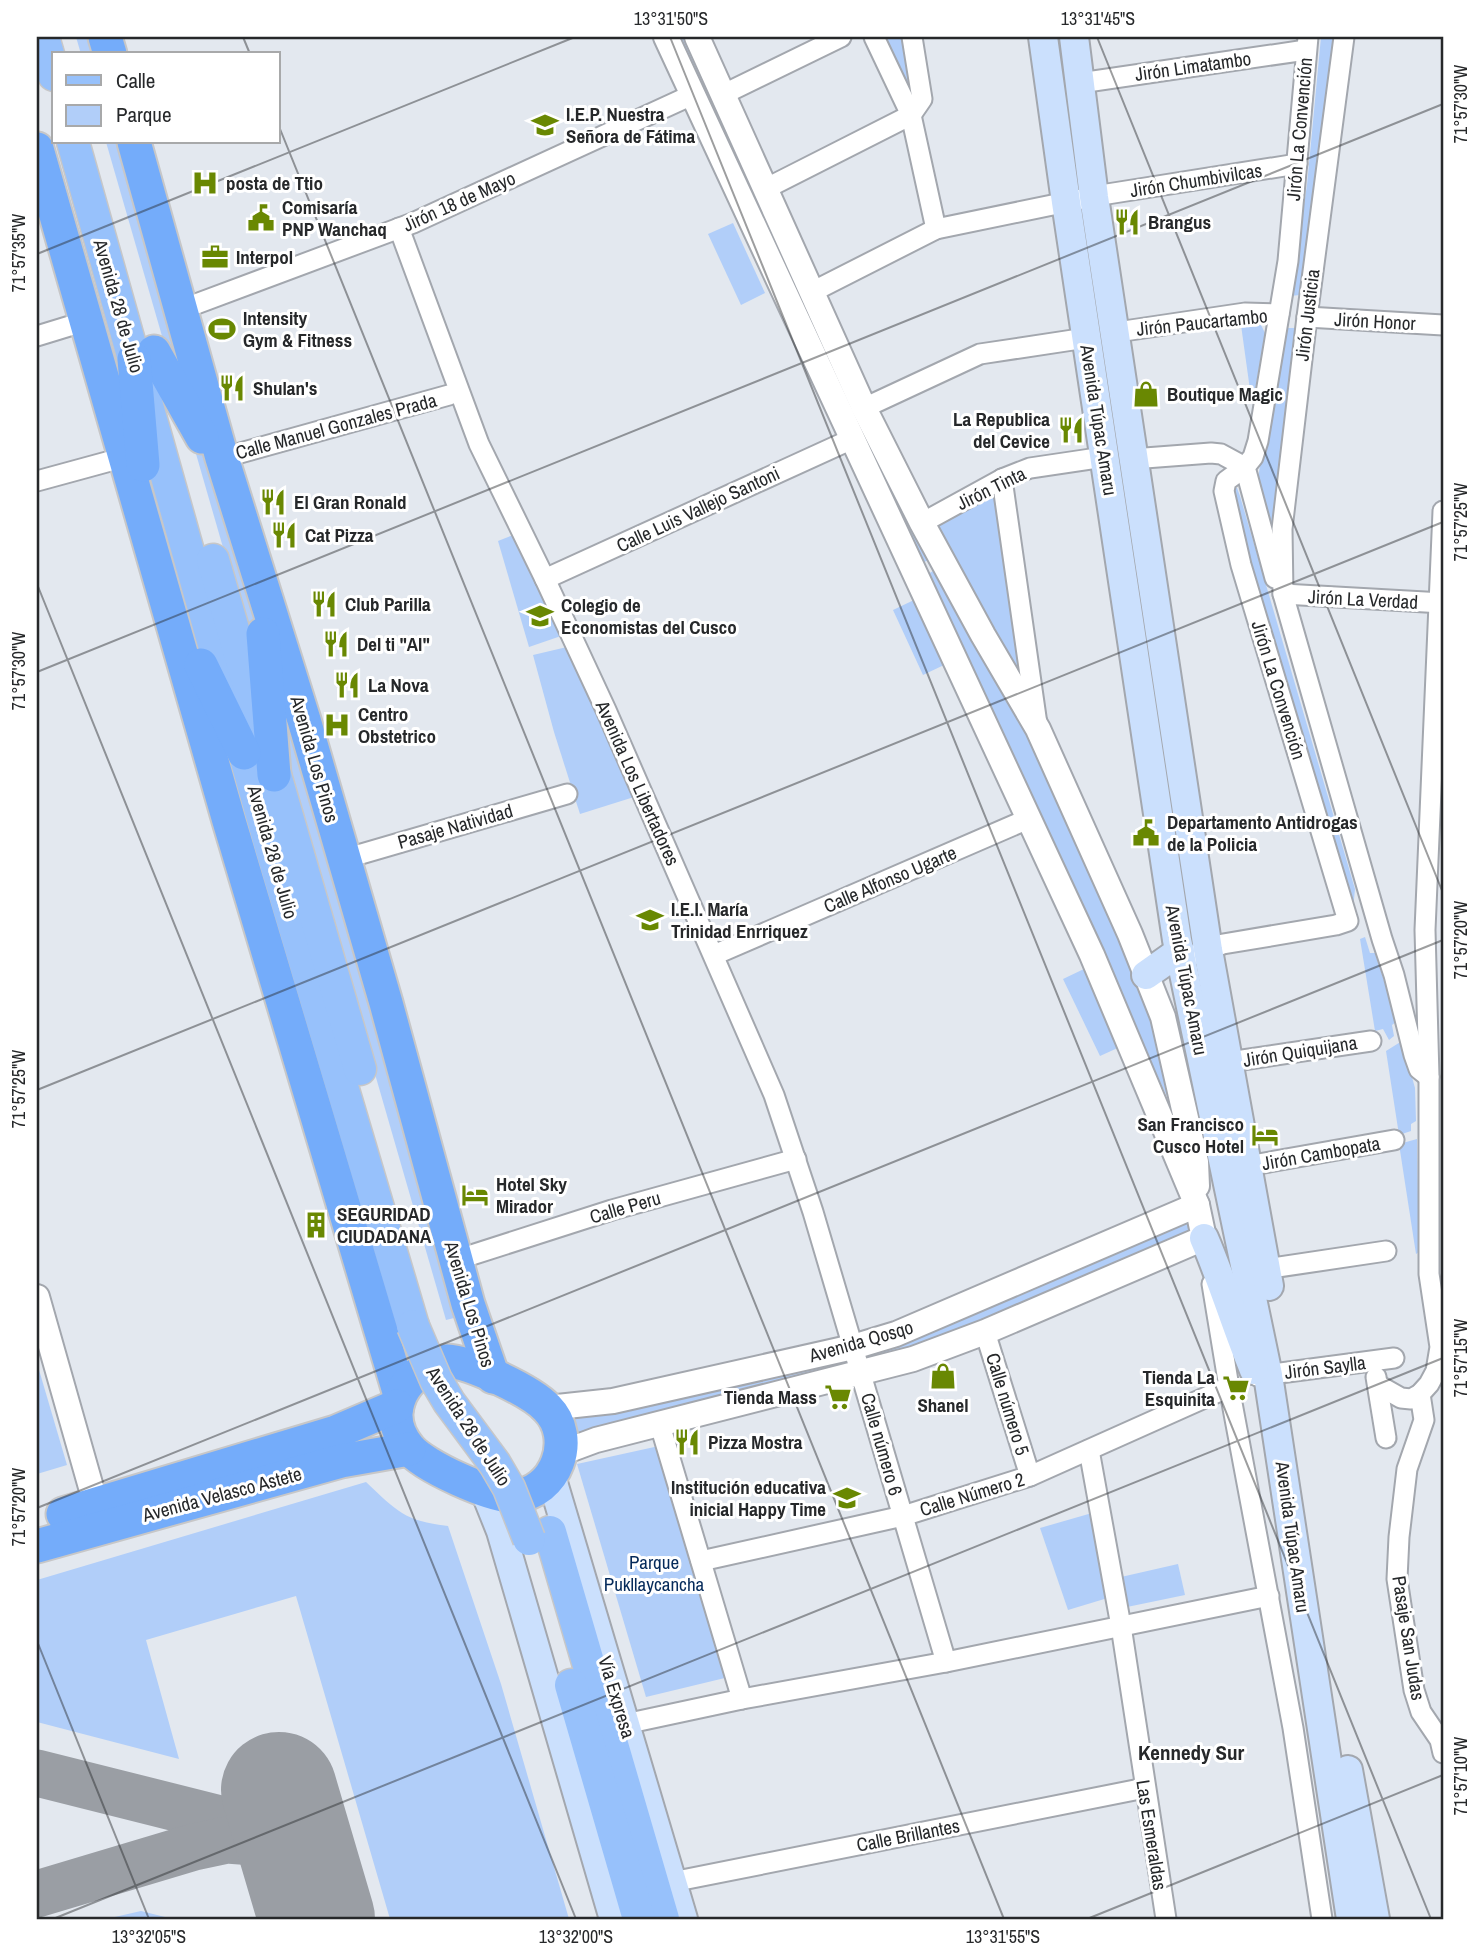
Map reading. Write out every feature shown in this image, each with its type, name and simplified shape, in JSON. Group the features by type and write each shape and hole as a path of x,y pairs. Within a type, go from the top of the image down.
{"highway":[{"name":"Avenida Los Pinos","path":"135,144 222,458 344,859 420,1122 468,1304 493,1377"},
{"name":"Avenida 28 de Julio","path":"37,149 229,821 399,1401"},
{"path":"144,356 201,435 245,532"},
{"path":"144,356 150,542"},
{"path":"258,575 274,775"},
{"path":"167,601 244,753"},
{"path":"458,1362 493,1377 532,1396 548,1408 557,1422 561,1438 556,1464 532,1491 517,1496 500,1496 485,1491 423,1460 409,1449 399,1429 399,1401 408,1381 433,1363 458,1362"},
{"name":"Avenida Velasco Astete","path":"37,1546 99,1516 336,1432 399,1401"},
{"name":"Avenida Velasco Astete","path":"37,1522 99,1516 341,1461 409,1449"}],"main road":[{"path":"43,37 52,68"},
{"name":"Avenida Túpac Amaru","path":"1043,37 1104,457 1190,953 1270,1380 1348,1770 1352,1854 1362,1919"},
{"name":"Avenida Túpac Amaru","path":"1074,37 1098,196 1190,953 1229,1062 1265,1269 1270,1380 1351,1919"},
{"name":"Avenida 28 de Julio","path":"74,144 144,356 274,775 424,1324 436,1380 495,1464 539,1535"},
{"name":"Avenida 28 de Julio","path":"95,144 144,356 244,753 424,1324"},
{"path":"1146,975 1190,953"},
{"path":"1204,1238 1221,1277 1241,1341 1270,1380"},
{"name":"Vía Expresa","path":"556,1464 625,1724 683,1919"},
{"path":"485,1491 501,1531 614,1919"},
{"name":"Vía Expresa","path":"539,1535 639,1919"},
{"name":"Vía Expresa","path":"539,1535 663,1919"},
{"path":"1325,1742 1326,1835 1338,1919"},
{"path":"1348,1770 1375,1919"}],"street":[{"path":"666,37 1092,955 1197,1205"},
{"path":"696,37 864,408 922,523 1038,729 1146,975 1163,1017 1196,1161 1197,1205 1204,1238"},
{"path":"722,95 841,37"},
{"path":"874,37 911,115 936,229"},
{"path":"765,189 911,115 922,99 912,37"},
{"name":"Jirón Justicia","path":"1283,594 1282,529 1344,37"},
{"name":"Jirón Limatambo","path":"1080,83 1307,43"},
{"name":"Jirón La Convención","path":"1190,953 1223,944 1349,921 1241,565 1224,491 1226,481 1245,467 1253,457 1258,441 1288,261 1307,43"},
{"name":"Jirón 18 de Mayo","path":"180,310 399,228 694,94"},
{"name":"Jirón Chumbivilcas","path":"812,292 936,229 1098,196 1297,164"},
{"path":"1098,196 1145,458 1217,932 1190,953"},
{"name":"Avenida Los Libertadores","path":"399,228 479,444 545,579 715,955 774,1095 853,1347"},
{"name":"Jirón Paucartambo","path":"1124,331 1245,313 1279,314"},
{"name":"Jirón Honor","path":"1307,317 1443,325"},
{"path":"37,336 86,321"},
{"path":"864,408 980,354 1086,338"},
{"name":"Calle Manuel Gonzales Prada","path":"222,458 449,395"},
{"name":"Calle Luis Vallejo Santoni","path":"545,579 852,439"},
{"path":"1145,458 1211,453 1221,454 1245,467"},
{"path":"37,481 125,457"},
{"name":"Jirón Tinta","path":"922,523 1002,479 1030,468 1104,457"},
{"name":"Jirón La Convención","path":"1245,467 1276,581 1283,594"},
{"path":"1002,479 1038,729"},
{"path":"1377,1385 1401,1398 1411,1399 1420,1394 1436,1371 1440,1347 1429,1274 1429,1077 1425,930 1443,511"},
{"path":"1283,594 1394,975 1414,1055 1419,1069 1429,1077"},
{"name":"Jirón La Verdad","path":"1283,594 1441,603"},
{"name":"Pasaje Natividad","path":"344,859 567,794"},
{"name":"Calle Alfonso Ugarte","path":"715,955 1028,819"},
{"name":"Jirón Quiquijana","path":"1229,1062 1371,1041"},
{"name":"Jirón Cambopata","path":"1247,1166 1394,1140"},
{"name":"Calle Peru","path":"456,1261 611,1210 796,1159"},
{"name":"Avenida Qosqo","path":"548,1408 612,1401 853,1347 896,1334 1197,1205"},
{"name":"Avenida Qosqo","path":"556,1464 596,1440 913,1359 985,1332 1204,1238"},
{"name":"Avenida Túpac Amaru","path":"1204,1238 1293,1728 1322,1919"},
{"path":"1265,1269 1386,1251"},
{"path":"37,1297 99,1516"},
{"name":"Calle número 5","path":"985,1332 1030,1476"},
{"name":"Calle número 6","path":"853,1347 946,1662"},
{"name":"Jirón Saylla","path":"1270,1380 1394,1358"},
{"path":"1373,1361 1386,1438"},
{"name":"Calle Número 2","path":"701,1561 903,1516 1030,1476 1229,1387"},
{"name":"Pasaje San Judas","path":"1420,1394 1424,1420 1407,1469 1397,1578 1414,1690 1421,1712 1440,1740 1443,1753"},
{"path":"660,1425 742,1699"},
{"name":"Las Esmeraldas","path":"1089,1450 1121,1626 1166,1919"},
{"path":"625,1724 1269,1596"},
{"name":"Calle Brillantes","path":"672,1882 1144,1788"}],"green space":[{"path":"76,37 93,37 97,52 80,52"},
{"path":"678,37 690,37 713,89 705,93"},
{"path":"877,37 908,37 918,100 909,103"},
{"path":"1321,37 1335,37 1300,295 1290,296 1307,185"},
{"path":"719,103 758,189 750,192 711,107"},
{"path":"107,144 123,144 462,1316 446,1320"},
{"path":"733,223 765,293 741,305 708,234"},
{"path":"1260,323 1265,333 1254,396 1251,397 1241,325"},
{"path":"1283,328 1296,328 1272,535 1257,484"},
{"path":"866,427 932,559 924,562 858,431"},
{"path":"1232,487 1237,488 1240,496 1355,889 1353,910 1257,605"},
{"path":"993,493 1021,679 936,524"},
{"path":"513,535 561,636 529,647 498,541"},
{"path":"935,570 1034,739 1157,1017 1182,1129 926,575"},
{"path":"914,600 944,665 923,675 893,610"},
{"path":"567,647 634,797 580,814 533,655"},
{"path":"1365,937 1370,953 1375,953 1397,1021 1392,1025 1394,1036 1389,1040 1383,1029 1375,1031 1360,939"},
{"path":"1086,968 1122,1046 1100,1056 1063,979"},
{"path":"1402,1041 1415,1088 1416,1121 1411,1124 1411,1131 1399,1135 1386,1051"},
{"path":"1417,1139 1419,1252 1416,1254 1399,1144"},
{"path":"1195,1214 1193,1238 870,1366 863,1352"},
{"path":"842,1353 839,1372 576,1435 572,1418"},
{"path":"37,1363 67,1465 37,1474"},
{"name":"Parque Pukllaycancha","path":"659,1446 729,1677 646,1697 577,1464"},
{"path":"366,1482 411,1518 448,1526 501,1684 569,1919 390,1919 296,1596 146,1640 179,1759 37,1722 37,1580"},
{"path":"1092,1513 1111,1597 1068,1610 1040,1528"},
{"path":"1178,1564 1185,1595 1127,1607 1121,1577"},
{"path":"141,1911 173,1919 106,1919"}],"taxiway":[{"path":"37,1773 228,1821 242,1829 254,1841"},
{"path":"37,1894 194,1847 227,1840 254,1842 275,1850 289,1862 300,1877 314,1910"}],"runway":[{"path":"279,1790 317,1919"}],"place":[{"name":"I.E.P. Nuestra Señora de Fátima","path":"545,125"},
{"name":"posta de Ttio","path":"205,183"},
{"name":"Comisaría PNP Wanchaq","path":"261,218"},
{"name":"Brangus","path":"1127,222"},
{"name":"Interpol","path":"215,257"},
{"name":"Intensity Gym & Fitness","path":"222,329"},
{"name":"Shulan's","path":"232,388"},
{"name":"Boutique Magic","path":"1146,394"},
{"name":"La Republica del Cevice","path":"1071,430"},
{"name":"El Gran Ronald","path":"273,502"},
{"name":"Cat Pizza","path":"284,535"},
{"name":"Club Parilla","path":"324,604"},
{"name":"Colegio de Economistas del Cusco","path":"540,616"},
{"name":"Del ti \"Al\"","path":"336,644"},
{"name":"La Nova","path":"347,685"},
{"name":"Centro Obstetrico","path":"337,725"},
{"name":"Departamento Antidrogas de la Policia","path":"1146,833"},
{"name":"I.E.I. María Trinidad Enrriquez","path":"650,920"},
{"name":"San Francisco Cusco Hotel","path":"1265,1135"},
{"name":"Hotel Sky Mirador","path":"475,1195"},
{"name":"SEGURIDAD CIUDADANA","path":"316,1225"},
{"name":"Shanel","path":"943,1376"},
{"name":"Tienda La Esquinita","path":"1236,1388"},
{"name":"Tienda Mass","path":"838,1397"},
{"name":"Pizza Mostra","path":"687,1442"},
{"name":"Institución educativa inicial Happy Time","path":"847,1498"}],"district":[{"name":"Kennedy Sur","path":"1191,1752"}]}
